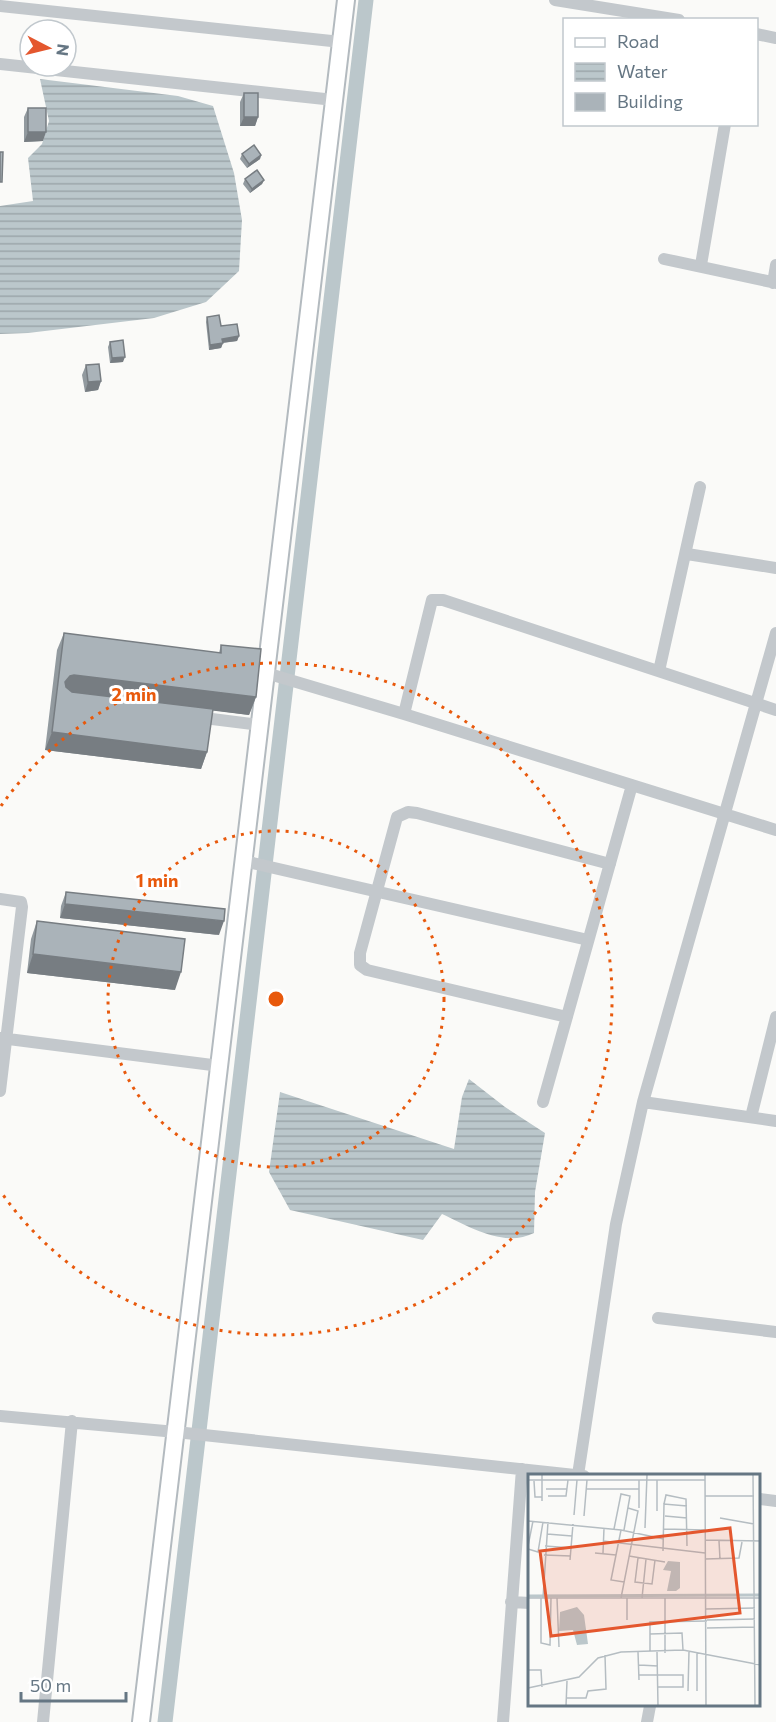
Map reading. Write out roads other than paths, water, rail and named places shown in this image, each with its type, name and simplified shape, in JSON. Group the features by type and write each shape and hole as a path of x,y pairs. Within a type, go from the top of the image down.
{"street":[{"path":"141,1722 179,1432 220,1066 248,861 260,725 279,677 334,100 346,0"},
{"path":"555,0 667,18"},
{"path":"0,6 341,42"},
{"path":"758,34 776,38"},
{"path":"0,64 334,100"},
{"path":"700,265 725,126"},
{"path":"664,259 700,265 774,283 776,265"},
{"path":"659,671 687,554 700,487"},
{"path":"687,554 776,568"},
{"path":"404,714 432,600 443,600 776,710"},
{"path":"581,1474 616,1224 643,1102 776,633"},
{"path":"279,677 724,813 776,831"},
{"path":"180,715 260,725"},
{"path":"543,1102 632,785"},
{"path":"567,1017 367,970 360,965 360,953 376,890 397,817 408,812 610,864"},
{"path":"248,861 588,940"},
{"path":"0,899 21,902 22,907 3,1039 0,1090"},
{"path":"750,1118 776,1017"},
{"path":"3,1039 220,1066"},
{"path":"643,1102 776,1121"},
{"path":"658,1318 776,1332"},
{"path":"0,1416 179,1432 564,1474"},
{"path":"43,1722 72,1421"},
{"path":"503,1722 522,1469"},
{"path":"761,1499 776,1501"},
{"path":"511,1602 528,1603"},
{"path":"647,1722 650,1707"}],"water":[{"path":"40,79 178,96 213,106 234,173 242,220 239,271 206,302 154,318 28,333 0,334 0,206 33,201 28,158 42,144 49,121"},
{"path":"469,1079 505,1107 545,1133 535,1192 534,1233 523,1237 499,1237 476,1230 442,1214 423,1240 290,1210 269,1172 280,1092 454,1149 462,1097"}],"waterway":[{"path":"165,1722 366,0"}]}
